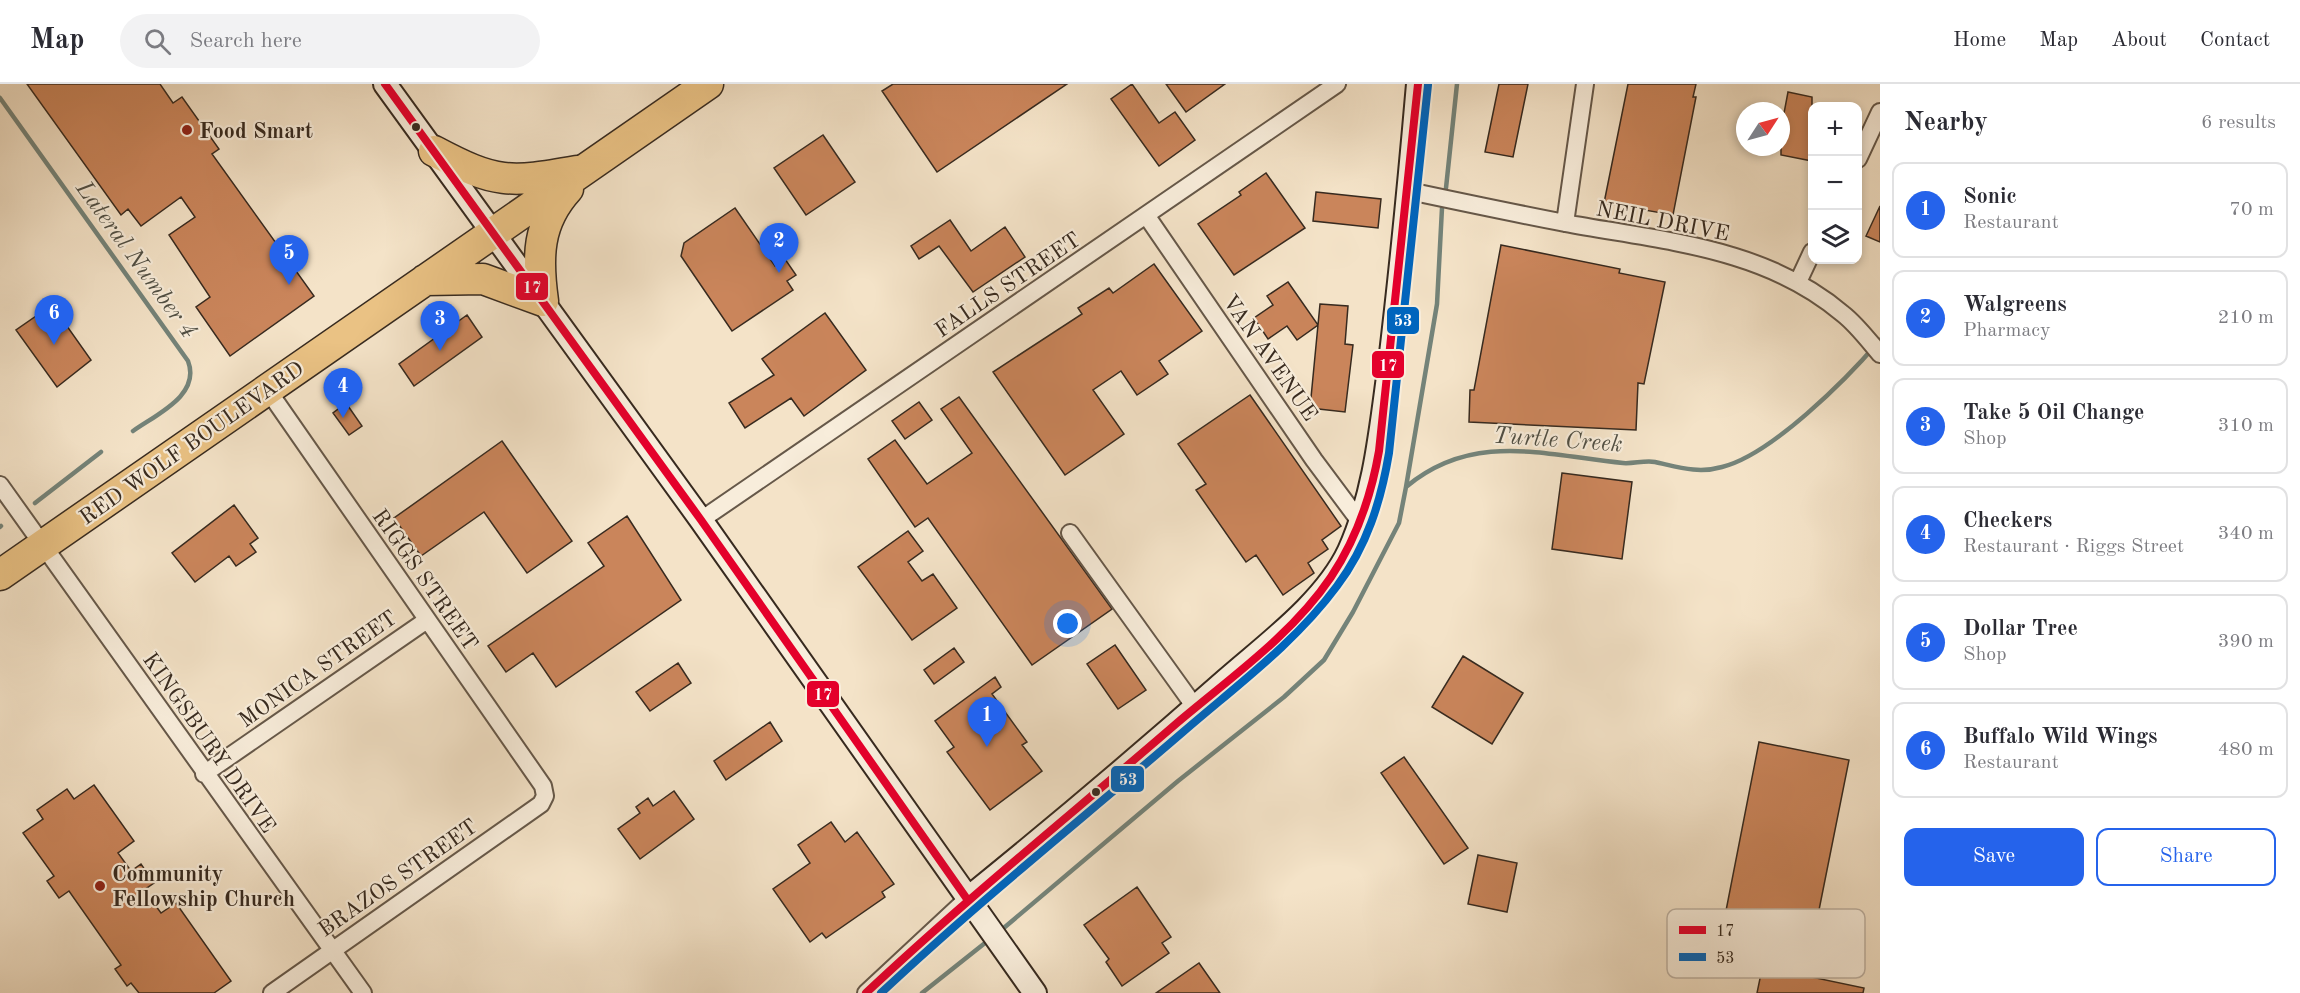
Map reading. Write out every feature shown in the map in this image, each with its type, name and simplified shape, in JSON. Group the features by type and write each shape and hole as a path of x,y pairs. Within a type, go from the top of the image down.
{"highway":[{"name":"RED WOLF BOULEVARD","path":"0,575 708,84"},
{"path":"434,152 471,171 500,180 531,179 586,169"},
{"path":"425,280 483,279 543,301 538,266 539,240 548,216 559,198 586,169"}],"main road":[{"path":"385,84 701,520 1035,993"},
{"path":"967,899 1094,796 1195,707 1304,610 1336,571 1361,523 1379,445 1409,191 1418,84"}],"street":[{"name":"FALLS STREET","path":"701,520 1337,84"},
{"path":"1565,223 1585,84"},
{"path":"1858,156 1880,112"},
{"name":"NEIL DRIVE","path":"1409,191 1565,223 1707,247 1770,269 1798,282 1843,314 1880,354"},
{"name":"VAN AVENUE","path":"1146,215 1361,523"},
{"path":"1798,282 1808,261"},
{"name":"RIGGS STREET","path":"267,389 543,786 545,796"},
{"name":"KINGSBURY DRIVE","path":"0,485 44,544 204,774 363,993"},
{"path":"1070,533 1195,707"},
{"name":"MONICA STREET","path":"204,774 427,620"},
{"name":"BRAZOS STREET","path":"272,993 541,804 545,796"},
{"path":"866,993 967,899"}],"building":[{"path":"27,84 160,84 173,103 182,97 219,149 212,154 314,296 230,356 196,307 210,297 169,235 195,217 181,197 141,226 128,209 121,215"},
{"path":"893,84 1067,84 937,172 882,91"},
{"path":"1132,84 1159,123 1175,112 1195,140 1159,166 1111,99"},
{"path":"1166,84 1225,84 1186,112"},
{"path":"1499,84 1528,84 1513,157 1485,152"},
{"path":"1628,84 1696,84 1693,97 1696,97 1673,215 1604,203"},
{"path":"1788,92 1812,97 1812,102 1808,102 1808,160 1786,156 1790,156 1790,102 1786,102"},
{"path":"823,135 855,182 806,215 774,168"},
{"path":"1266,173 1305,228 1234,275 1198,224 1241,195 1239,192"},
{"path":"1316,192 1381,199 1378,228 1313,221"},
{"path":"1880,206 1880,242 1866,236"},
{"path":"735,208 775,266 785,259 796,275 787,281 793,290 732,331 681,256 684,243"},
{"path":"950,220 971,251 1005,227 1025,257 973,292 939,246 919,259 911,246"},
{"path":"1501,245 1620,269 1619,273 1665,282 1644,384 1638,383 1636,430 1469,422 1470,390 1474,390"},
{"path":"1154,264 1202,331 1159,361 1168,374 1137,395 1121,371 1093,390 1124,434 1065,475 993,372 1082,314 1078,308 1109,288 1113,293"},
{"path":"1288,282 1318,325 1297,340 1287,326 1268,339 1254,318 1273,305 1267,296"},
{"path":"1320,304 1348,306 1345,344 1353,345 1345,412 1310,408"},
{"path":"52,305 91,360 57,387 16,330"},
{"path":"825,313 866,370 804,416 791,398 745,428 729,403 774,375 762,359"},
{"path":"467,315 482,337 414,386 399,364"},
{"path":"1250,395 1341,526 1322,540 1328,549 1308,563 1314,573 1283,595 1256,555 1246,562 1196,490 1206,484 1178,444"},
{"path":"959,397 1112,609 1032,665 928,518 915,527 868,459 895,440 927,484 972,453 941,409"},
{"path":"919,402 932,420 905,439 892,421"},
{"path":"346,403 362,426 349,435 333,413"},
{"path":"502,441 572,541 527,573 484,512 421,556 394,518"},
{"path":"1562,473 1632,482 1622,559 1552,549"},
{"path":"234,505 258,538 250,544 256,552 236,566 229,556 195,582 172,553"},
{"path":"627,516 681,600 556,687 533,653 506,672 488,646 604,566 588,543"},
{"path":"908,531 923,551 908,562 922,581 933,574 957,608 912,640 858,567"},
{"path":"1115,645 1146,690 1118,709 1087,664"},
{"path":"954,648 964,662 934,684 924,670"},
{"path":"1463,656 1523,693 1492,744 1432,707"},
{"path":"678,663 691,683 650,711 636,692"},
{"path":"995,677 1001,687 992,694 1027,742 1022,745 1042,771 990,810 947,752 954,747 935,721"},
{"path":"770,722 782,741 726,780 714,761"},
{"path":"1759,742 1849,760 1819,909 1726,909"},
{"path":"1404,757 1468,848 1444,864 1381,773"},
{"name":"Community Fellowship Church","path":"94,785 134,841 118,853 131,871 141,864 154,883 144,890 161,913 176,903 231,981 214,993 139,993 131,983 127,986 115,969 121,965 69,891 59,898 47,881 54,876 23,833 43,819 37,810 67,789 74,799"},
{"path":"674,791 694,819 640,859 618,829 640,813 636,807 648,798 653,806"},
{"path":"831,822 845,842 857,832 894,884 882,892 885,897 826,938 822,933 810,942 773,889 810,863 798,845"},
{"path":"1478,855 1517,863 1507,912 1468,904"},
{"path":"1137,887 1171,937 1162,943 1169,953 1122,986 1106,962 1109,959 1084,925"},
{"path":"1199,963 1220,993 1156,993"},
{"path":"1760,978 1816,978 1864,988 1863,993 1757,993"}],"waterway":[{"path":"1446,188 1457,84"},
{"name":"Lateral Number 4","path":"0,98 188,361 190,373 183,394 133,431"},
{"path":"1406,487 1437,304 1442,208"},
{"name":"Turtle Creek","path":"999,932 1178,781 1284,697 1324,660 1353,612 1399,523 1406,487 1431,470 1457,458 1510,451 1537,452 1623,463 1651,462 1696,470 1722,467 1742,460 1785,432 1848,375 1880,340"},
{"name":"Lateral Number 4","path":"35,503 101,452"},
{"name":"Turtle Creek","path":"922,993 990,939"}],"transit line":[{"name":"17","path":"385,84 701,520 967,899"},
{"name":"17","path":"866,993 981,890 1259,655 1298,618 1331,577 1362,517 1379,451 1418,84"},
{"name":"53","path":"881,993 993,893 1284,645 1320,607 1348,571 1365,539 1377,506 1389,453 1428,85"}],"place":[{"name":"Food Smart","path":"187,130"},
{"name":"Walgreens","path":"779,273"},
{"name":"Dollar Tree","path":"289,285"},
{"name":"Buffalo Wild Wings","path":"54,345"},
{"name":"Take 5 Oil Change","path":"440,351"},
{"name":"Checkers","path":"343,418"},
{"name":"Sonic","path":"987,747"},
{"name":"Community Fellowship Church","path":"100,886"}]}
